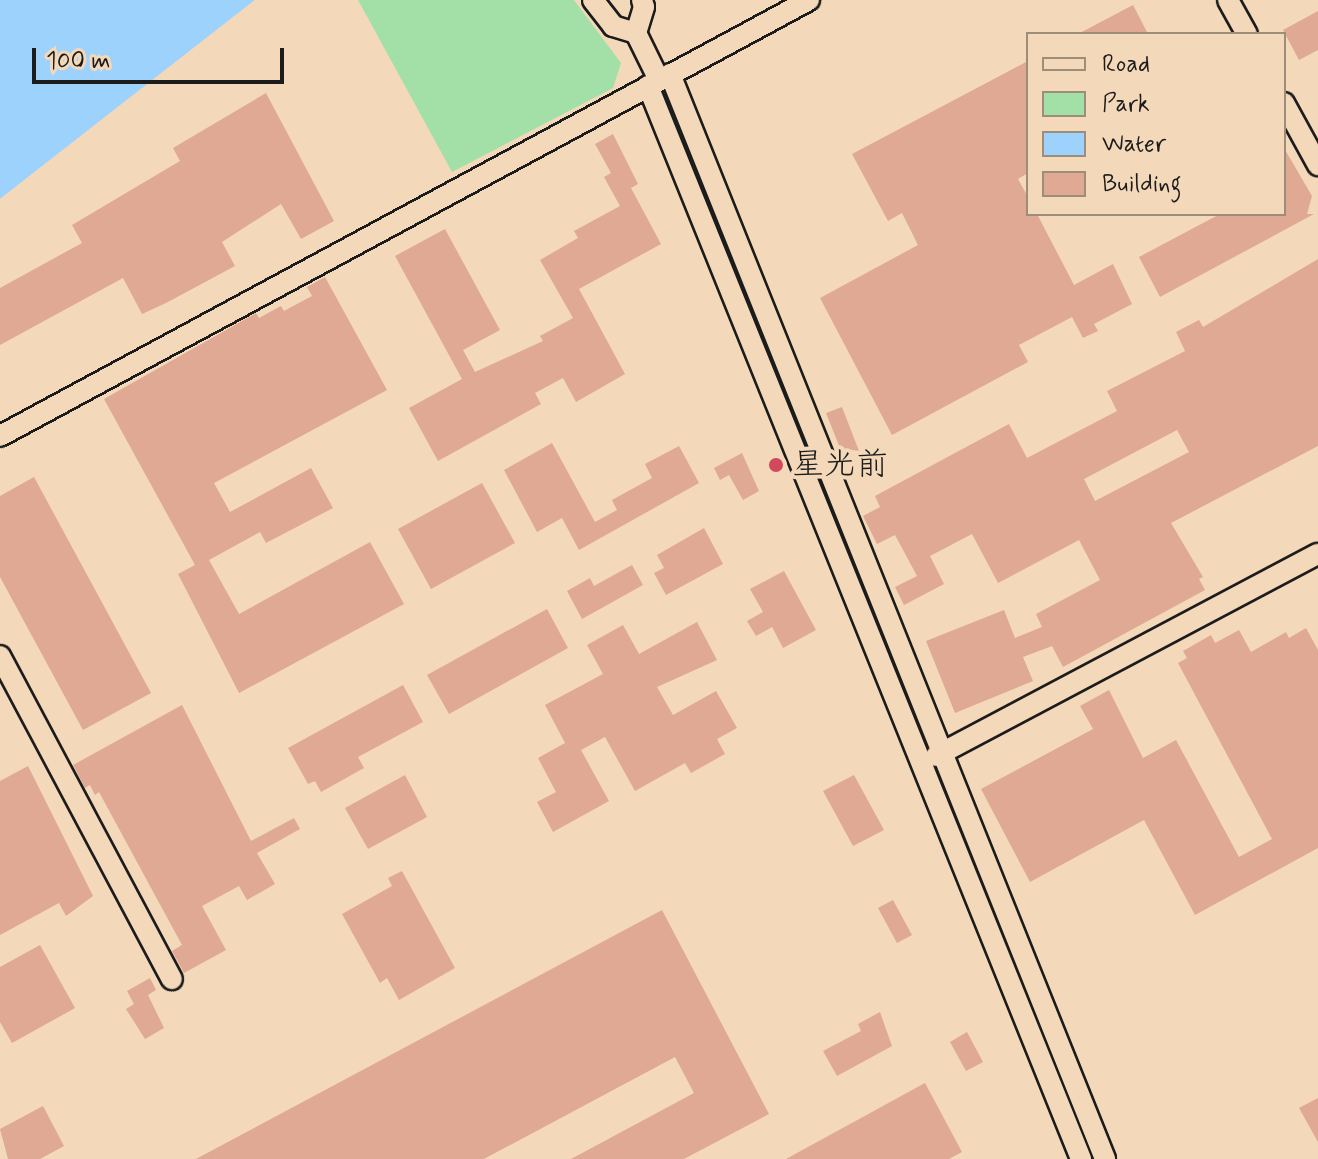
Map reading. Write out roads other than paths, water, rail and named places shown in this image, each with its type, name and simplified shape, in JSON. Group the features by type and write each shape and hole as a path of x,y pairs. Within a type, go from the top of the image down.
{"street":[{"path":"593,0 613,26 636,33"},
{"path":"642,0 636,33 659,80 945,752 1105,1159"},
{"path":"0,436 809,0"},
{"path":"1228,0 1246,32"},
{"path":"659,80 922,762 1081,1159"},
{"path":"1286,107 1318,165"},
{"path":"922,762 1318,554"},
{"path":"0,656 172,979"}],"water":[{"path":"0,0 255,0 0,199"}],"place":[{"name":"星光前","path":"776,465"}]}
